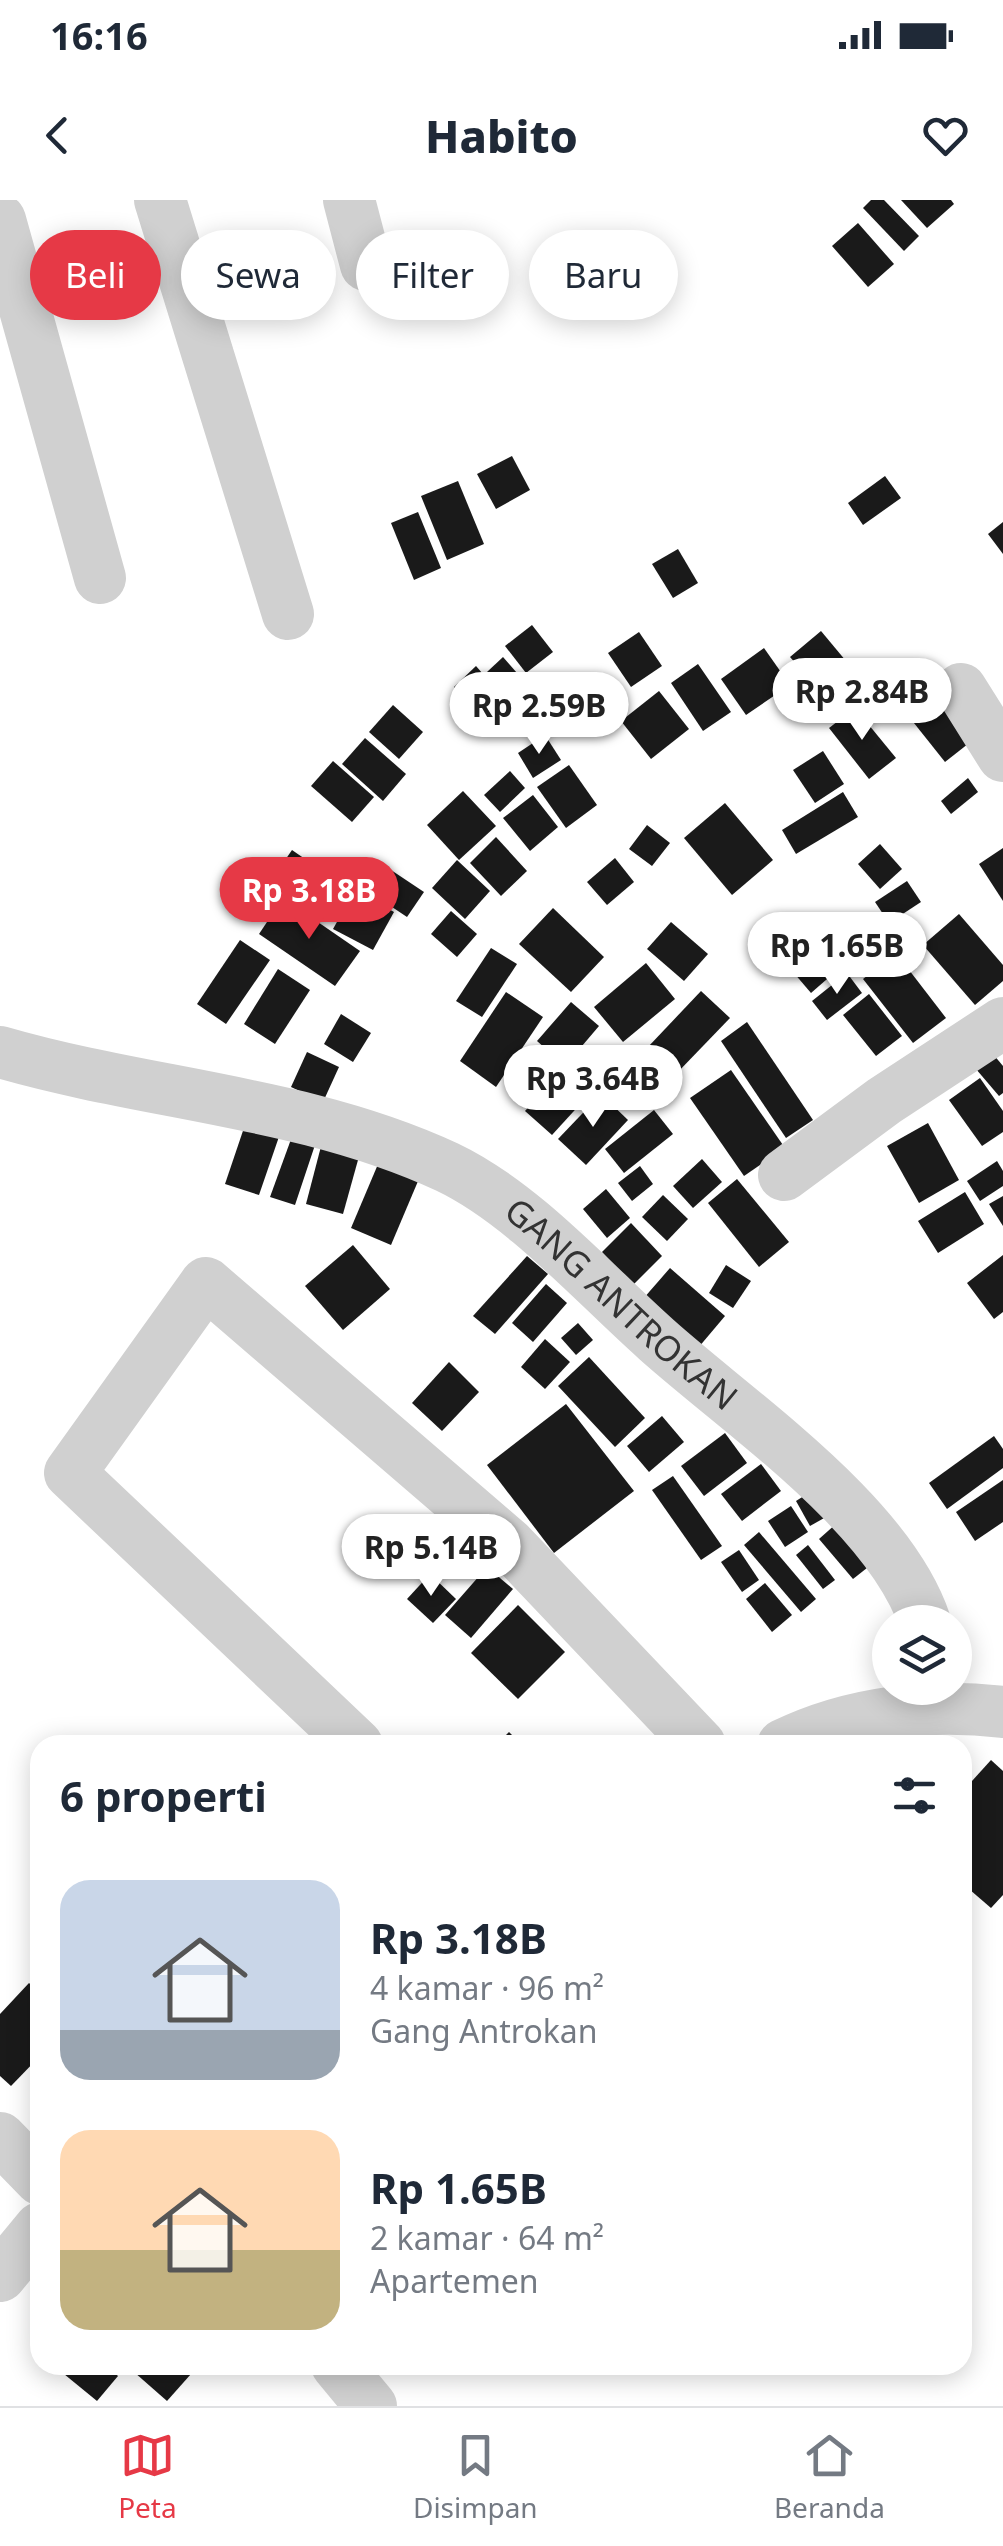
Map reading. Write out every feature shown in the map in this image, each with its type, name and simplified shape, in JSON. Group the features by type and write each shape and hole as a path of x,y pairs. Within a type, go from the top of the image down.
{"street":[{"path":"160,200 288,614"},
{"path":"349,200 357,230"},
{"path":"0,220 100,578"},
{"path":"961,689 1003,756"},
{"path":"784,1176 884,1101 1003,1023"},
{"name":"GANG ANTROKAN","path":"0,1052 40,1064 238,1100 381,1142 432,1162 509,1207 677,1358 800,1458 857,1520 916,1594 920,1605"},
{"path":"346,1735 70,1473 206,1282 509,1544 690,1735"},
{"path":"816,1735 891,1712 945,1705"},
{"path":"0,2138 30,2169"},
{"path":"0,2276 30,2240"},
{"path":"345,2375 371,2406"}],"building":[{"path":"871,200 884,200 919,236 904,251 863,208"},
{"path":"901,200 951,200 954,204 927,228"},
{"path":"858,223 894,264 868,287 832,246"},
{"path":"512,456 530,490 496,509 477,474"},
{"path":"885,476 901,498 863,525 848,503"},
{"path":"458,481 484,544 447,560 421,496"},
{"path":"418,512 441,568 414,580 391,523"},
{"path":"1003,522 1003,554 988,534"},
{"path":"678,549 698,583 673,598 652,564"},
{"path":"532,625 553,652 526,673 505,646"},
{"path":"821,631 846,661 816,687 790,657"},
{"path":"639,632 662,666 631,687 608,653"},
{"path":"764,648 790,685 746,715 721,679"},
{"path":"503,657 524,681 509,695 487,672"},
{"path":"698,664 731,712 703,731 671,683"},
{"path":"476,666 496,689 474,709 454,687"},
{"path":"659,691 689,729 651,759 621,721"},
{"path":"934,691 973,740 945,762 906,713"},
{"path":"393,705 423,732 399,759 369,732"},
{"path":"855,708 896,758 869,779 829,728"},
{"path":"545,735 561,760 533,778 518,753"},
{"path":"365,738 406,774 383,801 342,764"},
{"path":"823,751 844,784 815,803 793,770"},
{"path":"333,761 374,797 352,822 311,786"},
{"path":"569,765 597,805 566,828 537,787"},
{"path":"510,771 525,788 500,812 484,795"},
{"path":"968,778 978,792 951,814 941,801"},
{"path":"463,791 496,826 459,860 427,825"},
{"path":"843,792 858,817 796,854 782,830"},
{"path":"533,795 558,827 530,851 503,818"},
{"path":"725,803 773,860 732,895 684,838"},
{"path":"647,825 670,843 652,866 629,849"},
{"path":"496,837 527,871 501,896 470,863"},
{"path":"880,844 902,869 880,889 858,864"},
{"path":"1003,848 1003,901 979,864"},
{"path":"292,850 344,886 324,915 272,879"},
{"path":"373,858 424,892 407,917 356,883"},
{"path":"615,858 634,882 607,905 587,882"},
{"path":"457,860 490,891 465,919 432,888"},
{"path":"907,881 921,902 889,923 875,902"},
{"path":"355,890 394,912 373,950 333,929"},
{"path":"283,898 360,951 335,986 259,934"},
{"path":"553,908 604,957 571,992 519,944"},
{"path":"451,911 477,934 457,957 431,934"},
{"path":"959,914 1003,965 1003,981 975,1005 923,945"},
{"path":"671,922 708,954 684,981 647,949"},
{"path":"821,925 850,959 811,993 782,959"},
{"path":"240,940 270,960 226,1024 197,1004"},
{"path":"491,948 517,964 482,1017 456,1001"},
{"path":"896,953 946,1018 913,1043 863,979"},
{"path":"646,963 675,999 623,1042 594,1007"},
{"path":"278,969 310,990 275,1044 244,1024"},
{"path":"847,973 862,993 827,1020 812,1001"},
{"path":"701,991 730,1018 676,1074 648,1047"},
{"path":"506,992 543,1017 496,1087 460,1061"},
{"path":"869,994 902,1036 876,1056 843,1015"},
{"path":"571,1002 599,1026 565,1066 537,1041"},
{"path":"341,1014 371,1033 353,1062 324,1044"},
{"path":"747,1022 813,1120 786,1138 721,1041"},
{"path":"988,1048 1003,1066 1003,1093 999,1096 970,1062"},
{"path":"307,1052 339,1067 323,1102 291,1087"},
{"path":"567,1064 594,1089 552,1135 525,1111"},
{"path":"731,1070 785,1148 744,1176 690,1098"},
{"path":"980,1078 1003,1111 1003,1132 982,1146 949,1100"},
{"path":"601,1094 628,1120 586,1165 558,1139"},
{"path":"654,1110 673,1134 624,1173 605,1149"},
{"path":"249,1113 283,1125 259,1195 225,1184"},
{"path":"928,1123 959,1180 919,1203 887,1146"},
{"path":"294,1131 317,1139 295,1205 270,1197"},
{"path":"325,1131 363,1142 343,1214 306,1204"},
{"path":"384,1150 424,1167 391,1245 351,1228"},
{"path":"702,1159 722,1182 693,1208 673,1186"},
{"path":"997,1161 1003,1171 1003,1186 980,1201 967,1181"},
{"path":"640,1166 653,1184 632,1201 618,1183"},
{"path":"737,1179 789,1242 759,1267 708,1203"},
{"path":"606,1189 630,1218 607,1238 583,1209"},
{"path":"965,1192 984,1224 938,1253 918,1221"},
{"path":"663,1195 688,1219 667,1241 642,1217"},
{"path":"1003,1196 1003,1226 989,1204"},
{"path":"631,1223 662,1256 633,1285 602,1252"},
{"path":"353,1245 390,1289 343,1330 305,1286"},
{"path":"1003,1255 1003,1312 994,1319 967,1283"},
{"path":"527,1256 548,1274 495,1334 473,1316"},
{"path":"726,1265 751,1281 733,1308 709,1293"},
{"path":"670,1268 725,1316 698,1348 643,1299"},
{"path":"546,1284 567,1303 533,1342 512,1323"},
{"path":"578,1323 593,1340 576,1355 561,1338"},
{"path":"545,1339 570,1362 545,1389 521,1367"},
{"path":"589,1357 645,1418 615,1447 558,1386"},
{"path":"449,1362 479,1392 442,1431 412,1403"},
{"path":"566,1404 634,1491 554,1553 487,1465"},
{"path":"662,1416 684,1442 649,1472 627,1446"},
{"path":"725,1433 747,1463 704,1496 681,1466"},
{"path":"994,1436 1003,1449 1003,1468 947,1509 929,1483"},
{"path":"761,1464 781,1491 742,1521 721,1494"},
{"path":"673,1476 722,1546 701,1560 652,1490"},
{"path":"1003,1480 1003,1522 975,1541 956,1512"},
{"path":"818,1487 833,1513 810,1526 796,1501"},
{"path":"791,1506 808,1532 785,1547 768,1521"},
{"path":"452,1518 477,1540 447,1574 422,1553"},
{"path":"837,1523 872,1564 853,1579 819,1539"},
{"path":"759,1532 816,1599 801,1612 744,1545"},
{"path":"808,1545 835,1580 823,1589 796,1555"},
{"path":"739,1550 759,1580 742,1592 721,1562"},
{"path":"487,1567 513,1589 471,1638 445,1615"},
{"path":"430,1574 456,1599 433,1623 407,1599"},
{"path":"765,1583 792,1615 772,1632 746,1599"},
{"path":"518,1605 565,1652 518,1699 471,1653"},
{"path":"991,1760 1003,1771 1003,1895 991,1908 972,1892 972,1781"},
{"path":"30,1984 30,2066 11,2086 0,2076 0,2014"},
{"path":"65,2375 117,2375 97,2401"},
{"path":"137,2375 190,2375 167,2401"}]}
